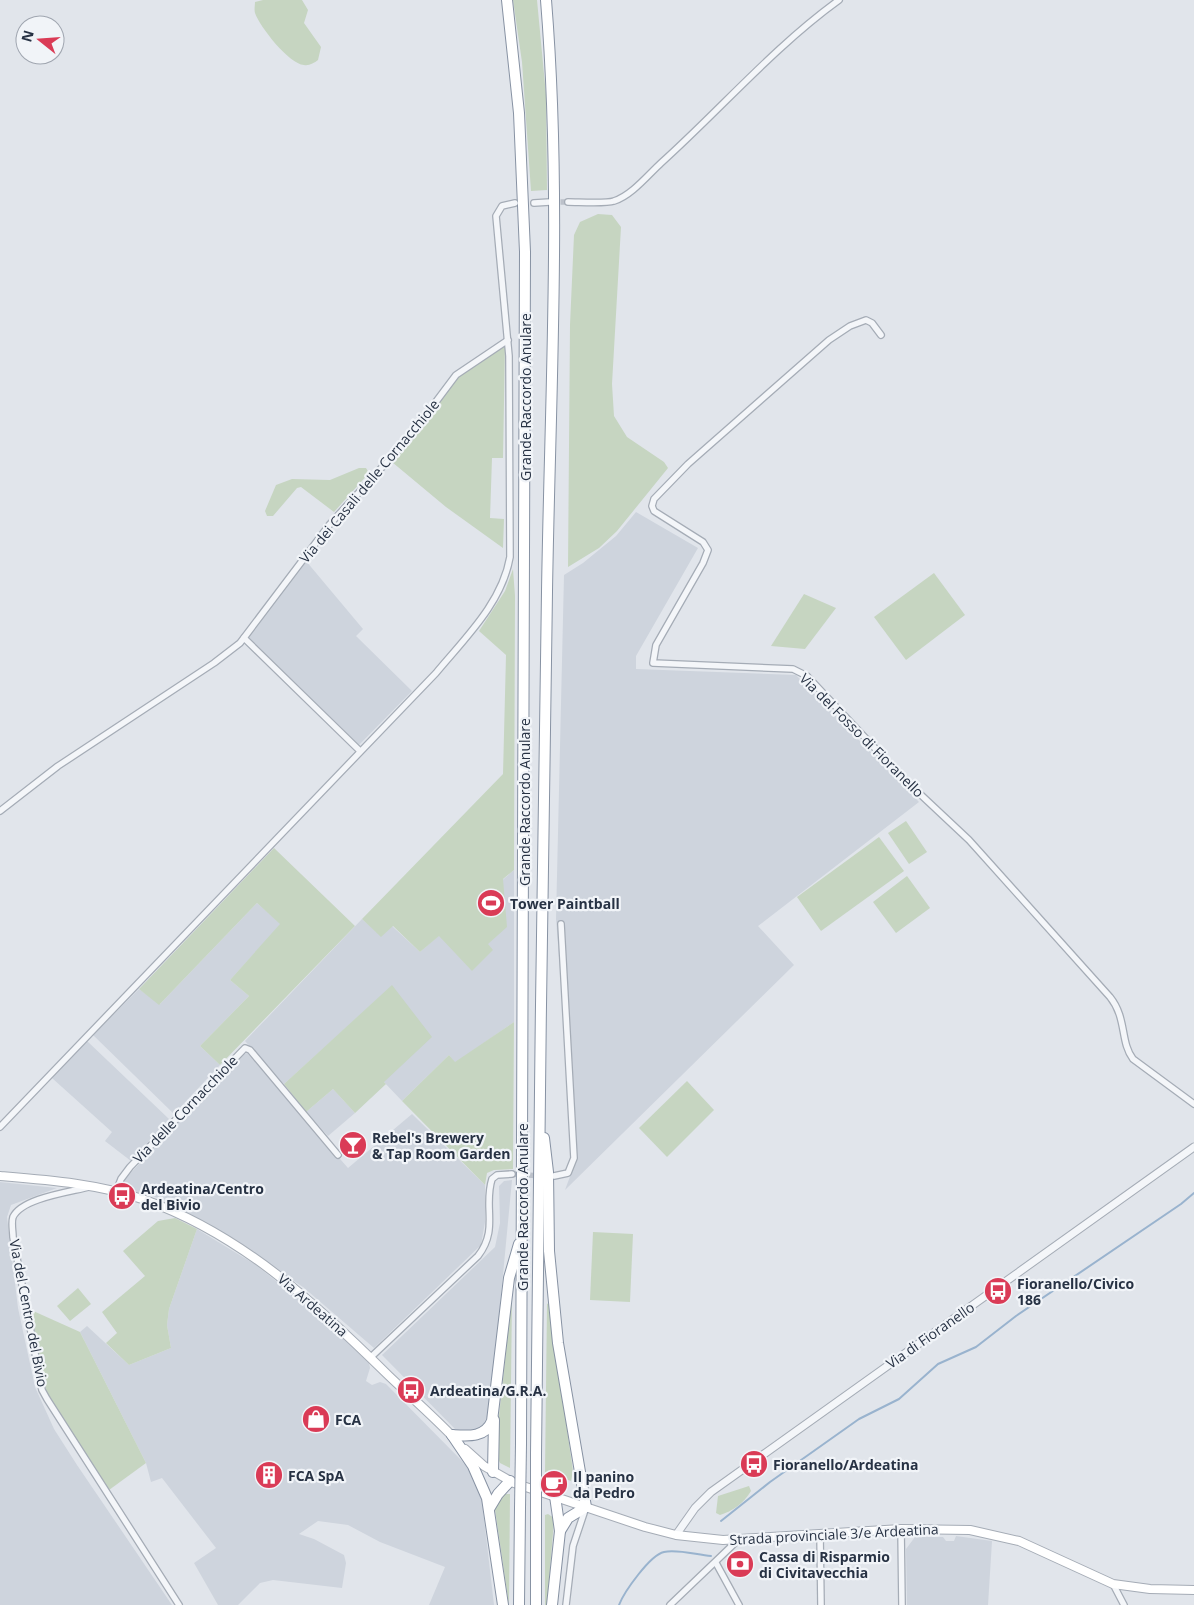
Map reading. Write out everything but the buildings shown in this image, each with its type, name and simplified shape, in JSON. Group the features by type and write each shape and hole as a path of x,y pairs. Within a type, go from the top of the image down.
{"highway":[{"name":"Grande Raccordo Anulare","path":"507,0 520,123 525,252 519,1605"},
{"name":"Grande Raccordo Anulare","path":"536,1605 540,1112 553,222 552,74 546,0"},
{"path":"540,1112 547,1158 549,1251 558,1343 586,1507 568,1518 560,1531"},
{"path":"493,1472 495,1409 509,1278 522,1234"},
{"path":"452,1435 471,1436 483,1433 491,1424 495,1409"},
{"path":"452,1435 478,1475 489,1509 503,1605"},
{"path":"489,1509 498,1494 510,1481"},
{"path":"552,1605 560,1531 555,1496"}],"main road":[{"name":"Via Ardeatina","path":"0,1176 91,1187 116,1192 173,1211 247,1252 287,1281 493,1472 510,1481 586,1507"},
{"name":"Strada provinciale 3/e Ardeatina","path":"586,1507 676,1535 709,1540 738,1540 901,1529 952,1528 1006,1536 1034,1546 1113,1584 1150,1589 1194,1590"}],"street":[{"path":"568,202 614,202 627,193 684,142 784,44 810,21 839,0"},
{"path":"534,203 550,202"},
{"path":"0,1127 436,673 463,641 495,598 504,582 510,557 508,340 496,216 502,206 515,203"},
{"name":"Via del Fosso di Fioranello","path":"881,335 872,323 866,320 850,326 829,340 688,464 654,499 652,506 654,511 704,542 708,550 703,563 656,645 654,663 793,669 807,676 904,779 969,840 1113,1001 1121,1016 1128,1050 1133,1059 1194,1104"},
{"name":"Via dei Casali delle Cornacchiole","path":"0,811 58,766 214,663 244,638 330,524 408,439 456,375 508,340"},
{"path":"244,638 360,751"},
{"path":"554,1176 568,1173 574,1158 561,924"},
{"name":"Via delle Cornacchiole","path":"116,1192 120,1179 130,1167 245,1048 250,1050 338,1155"},
{"name":"Via di Fioranello","path":"676,1535 695,1508 711,1492 1194,1147"},
{"path":"371,1357 482,1252 487,1242 490,1226 489,1196 492,1179 497,1175 512,1174"},
{"name":"Via del Centro del Bivio","path":"91,1187 45,1197 20,1210 13,1218 13,1237 42,1390 179,1605"},
{"path":"566,1605 574,1546 586,1507"},
{"path":"901,1529 902,1605"},
{"path":"820,1534 821,1605"},
{"path":"670,1605 738,1540"},
{"path":"716,1563 724,1581 739,1605"},
{"path":"1113,1584 1124,1605"}],"shaded area":[{"path":"636,512 698,548 636,656 636,669 796,675 919,802 758,926 794,965 565,1190 575,1163 556,919 564,575 583,563 616,536"},
{"path":"306,561 363,629 356,636 412,691 359,745 248,637"},
{"path":"514,870 514,1022 455,1063 449,1055 402,1101 384,1082 392,986 284,1084 245,1041 362,919 381,936 392,926 420,952"},
{"path":"257,903 281,924 230,980 249,996 200,1046 220,1065 174,1114 93,1035 139,989 160,1004"},
{"path":"87,1041 169,1119 131,1161 105,1141 112,1132 52,1078"},
{"path":"247,1053 348,1168 412,1114 485,1185 485,1222 481,1245 374,1348 303,1287 194,1217 166,1200 123,1188 124,1180 242,1055"},
{"path":"333,1089 355,1113 328,1136 306,1112"},
{"path":"512,1180 490,1411 482,1427 475,1430 458,1432 382,1355 495,1247 500,1223 499,1186 504,1181"},
{"path":"0,1182 57,1188 11,1205 7,1217 18,1308 35,1387 54,1429 172,1605 0,1605"},
{"name":"FCA","path":"197,1229 256,1265 321,1317 320,1319 330,1325 369,1363 370,1368 366,1381 372,1385 380,1382 386,1384 467,1466 473,1474 482,1501 494,1605 429,1605 445,1567 380,1542 348,1525 318,1521 299,1534 314,1539 344,1555 346,1563 342,1588 273,1580 260,1583 238,1605 218,1605 194,1563 216,1548 162,1478 151,1482 146,1463 80,1332 87,1326 129,1365 171,1348 167,1325 169,1309"},
{"path":"956,1536 992,1541 988,1605 907,1605 906,1549 915,1537 943,1537 946,1541 954,1541"}],"green space":[{"path":"263,0 302,0 308,10 304,23 321,47 318,60 304,65 283,52 263,27 255,13 255,2"},
{"path":"513,0 537,0 546,95 547,190 531,191 522,62"},
{"path":"598,214 612,215 621,227 612,384 614,416 627,437 664,462 668,468 617,531 599,548 568,567 570,325 574,235 580,222"},
{"path":"505,346 503,458 492,458 490,518 504,519 503,548 446,507 392,462 412,440 459,375"},
{"path":"359,468 366,468 369,473 334,512 301,487 297,488 273,516 267,516 265,511 276,485 292,479 330,480"},
{"path":"513,569 515,596 514,870 503,879 507,927 488,944 493,950 472,971 439,936 420,952 393,926 381,937 362,919 503,774 506,655 479,631 505,591"},
{"path":"934,573 965,615 906,660 874,617"},
{"path":"804,594 836,608 805,649 771,646"},
{"path":"906,821 927,852 909,864 888,833"},
{"path":"879,837 904,871 821,931 797,897"},
{"path":"274,848 355,926 220,1065 200,1046 249,996 230,980 280,924 257,903 159,1005 139,989"},
{"path":"907,876 930,908 896,933 873,902"},
{"path":"392,985 432,1037 384,1082 386,1084 355,1113 333,1089 306,1112 284,1084"},
{"path":"514,1022 513,1169 494,1170 487,1173 485,1185 402,1101 449,1055 455,1062"},
{"path":"687,1081 714,1110 667,1157 639,1128"},
{"path":"175,1218 197,1229 169,1309 167,1325 171,1348 129,1365 106,1343 117,1333 102,1312 145,1276 123,1251 158,1221"},
{"path":"593,1232 633,1234 630,1302 590,1300"},
{"path":"78,1288 91,1304 70,1321 57,1306"},
{"path":"512,1297 510,1468 500,1463 495,1452"},
{"path":"549,1303 573,1471 571,1481 545,1472 547,1304"},
{"path":"31,1310 80,1332 146,1463 109,1490 46,1391"},
{"path":"749,1486 751,1491 738,1506 720,1515 716,1513 718,1496"},
{"path":"501,1494 510,1494 509,1605 494,1503"},
{"path":"548,1514 554,1518 554,1521 547,1605 545,1605 545,1515"}],"waterway":[{"path":"721,1521 770,1482 859,1419 899,1399 938,1364 976,1347 1016,1316 1181,1204 1194,1193"},
{"path":"619,1605 638,1575 658,1555 664,1552 675,1551 711,1556"}],"tunnel":[{"path":"552,202 568,202"},
{"path":"512,1174 542,1176"}],"place":[{"name":"Tower Paintball","path":"491,903"},
{"name":"Rebel's Brewery & Tap Room Garden","path":"353,1145"},
{"name":"Ardeatina/Centro del Bivio","path":"122,1196"},
{"name":"Fioranello/Civico 186","path":"998,1291"},
{"name":"Ardeatina/G.R.A.","path":"411,1390"},
{"name":"FCA","path":"316,1419"},
{"name":"Fioranello/Ardeatina","path":"754,1464"},
{"name":"FCA SpA","path":"269,1475"},
{"name":"Il panino da Pedro","path":"554,1484"},
{"name":"Cassa di Risparmio di Civitavecchia","path":"740,1564"}]}
